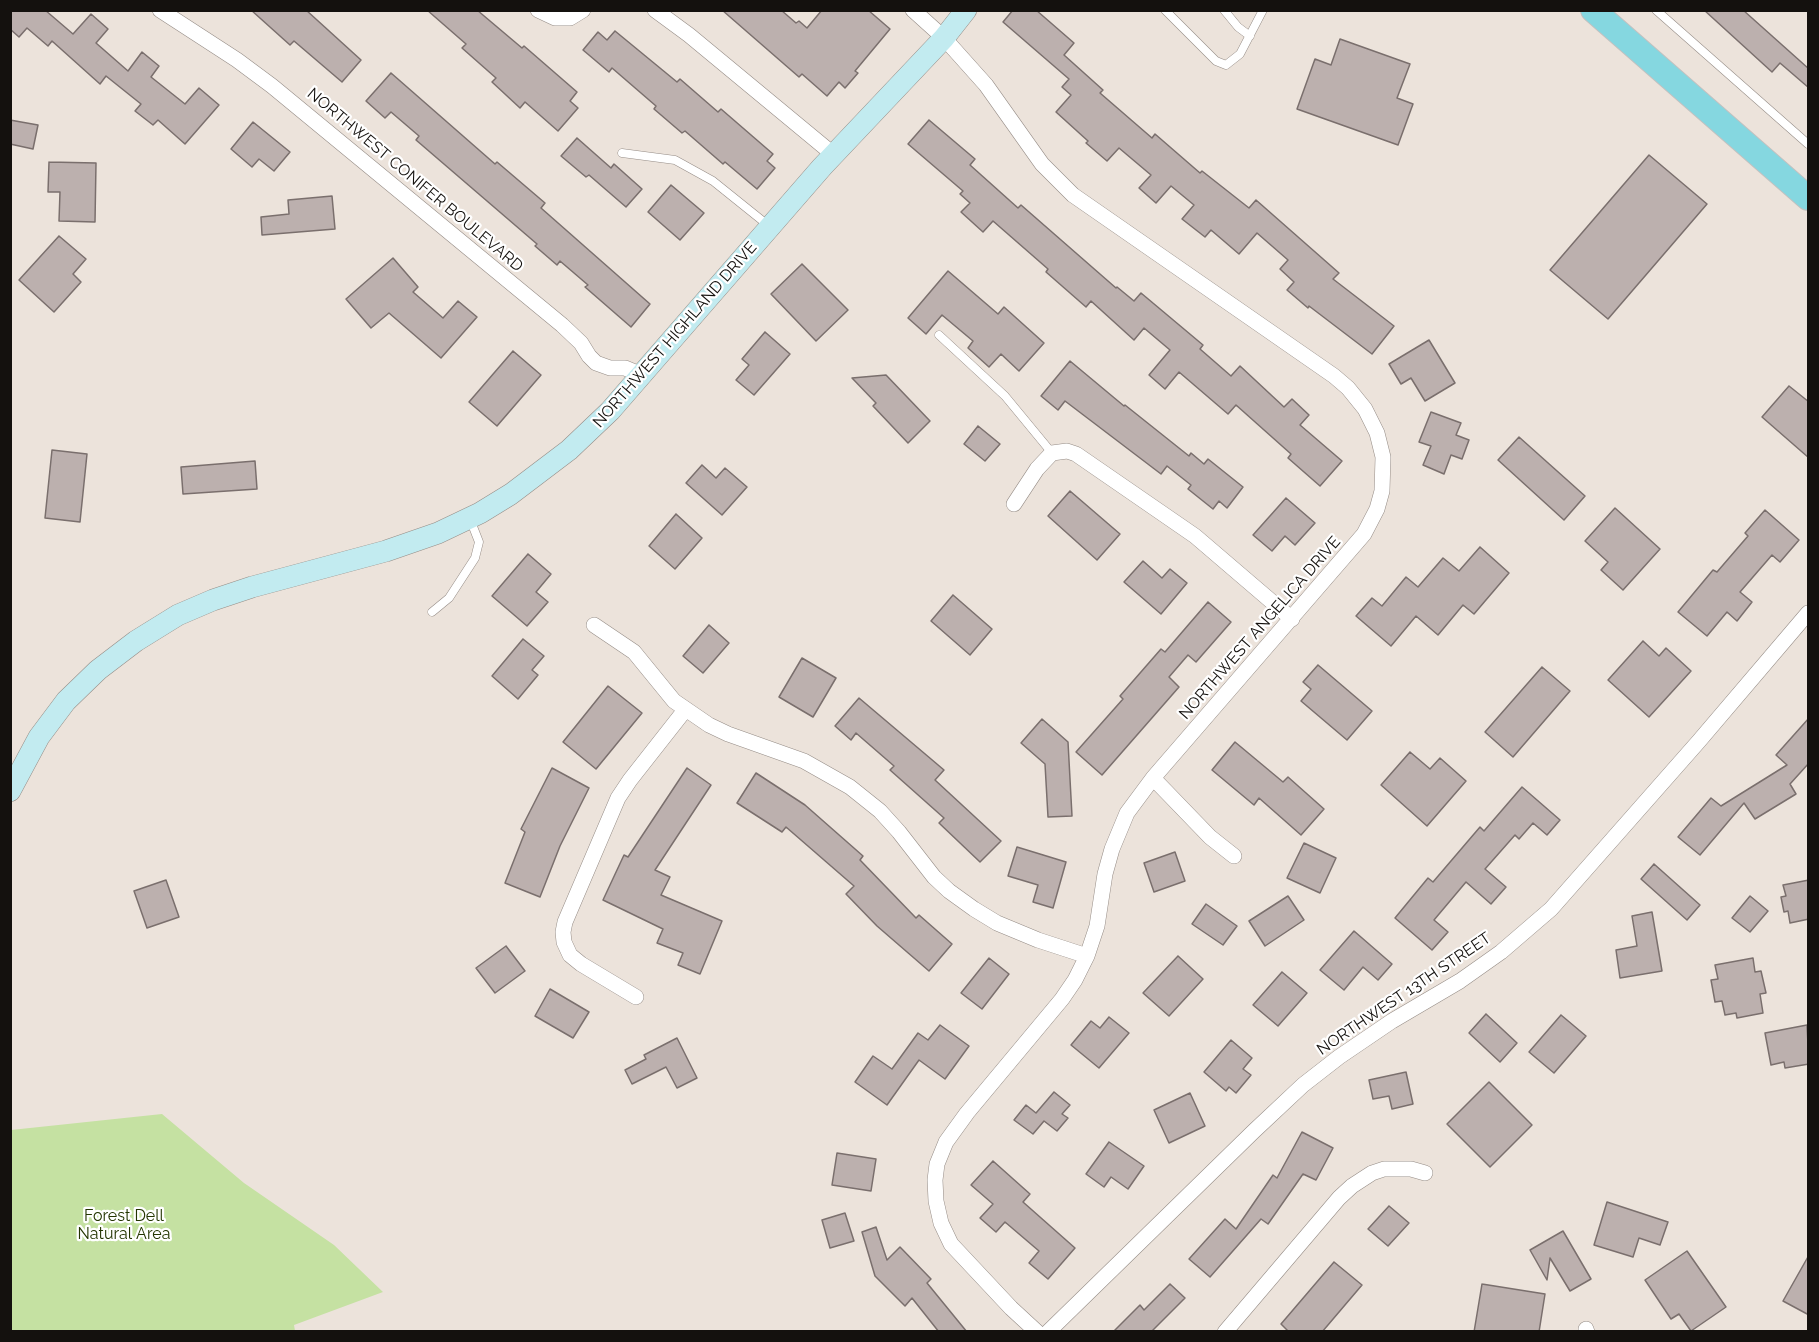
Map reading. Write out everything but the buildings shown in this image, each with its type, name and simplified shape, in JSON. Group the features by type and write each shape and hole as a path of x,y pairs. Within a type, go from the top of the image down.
{"main road":[{"name":"NORTHWEST HIGHLAND DRIVE","path":"10,791 39,737 66,701 98,670 136,641 178,615 252,586 386,551 438,532 469,518 511,494 569,450 610,411 770,227 944,38 966,10"},
{"path":"1593,10 1809,198"}],"street":[{"name":"NORTHWEST CONIFER BOULEVARD","path":"160,10 237,60 272,86 581,343 596,363 610,368 625,368 642,375"},
{"path":"538,10 555,18 570,18 583,10"},
{"path":"656,10 834,155"},
{"name":"NORTHWEST ANGELICA DRIVE","path":"913,10 944,38 986,85 1056,181 1348,388 1365,409 1377,433 1383,457 1382,491 1377,509 1364,534 1153,778 1127,813 1112,849 1105,874 1097,926 1087,956 1075,980 1062,999 967,1113 946,1142 937,1164 936,1201 941,1223 951,1244 1011,1308 1037,1332"},
{"path":"1014,504 1037,469 1052,453 1067,451 1076,454 1195,536 1292,619"},
{"name":"NORTHWEST 13TH STREET","path":"1048,1332 1304,1085 1339,1057 1392,1021 1485,964 1551,909 1809,613"},
{"path":"594,625 634,652 674,701 685,710 728,734 804,761 850,786 880,811 934,877 974,909 997,923 1038,940 1087,956"},
{"path":"636,997 570,955 564,942 563,932 565,922 618,798 685,710"},
{"path":"1153,778 1210,837 1234,856"},
{"path":"1225,1332 1352,1185 1384,1169 1404,1168 1425,1173"}],"lane":[{"path":"1165,10 1216,61 1226,65 1240,54 1263,10"},
{"path":"1224,10 1238,27 1250,36"},
{"path":"1656,10 1809,144"},
{"path":"622,153 675,160 713,181 770,227"},
{"path":"939,335 1005,396 1052,453"},
{"path":"432,612 449,598 475,558 479,542 469,518"}],"green space":[{"name":"Forest Dell Natural Area","path":"162,1114 244,1183 334,1245 383,1292 294,1325 295,1331 11,1331 11,1130"}]}
